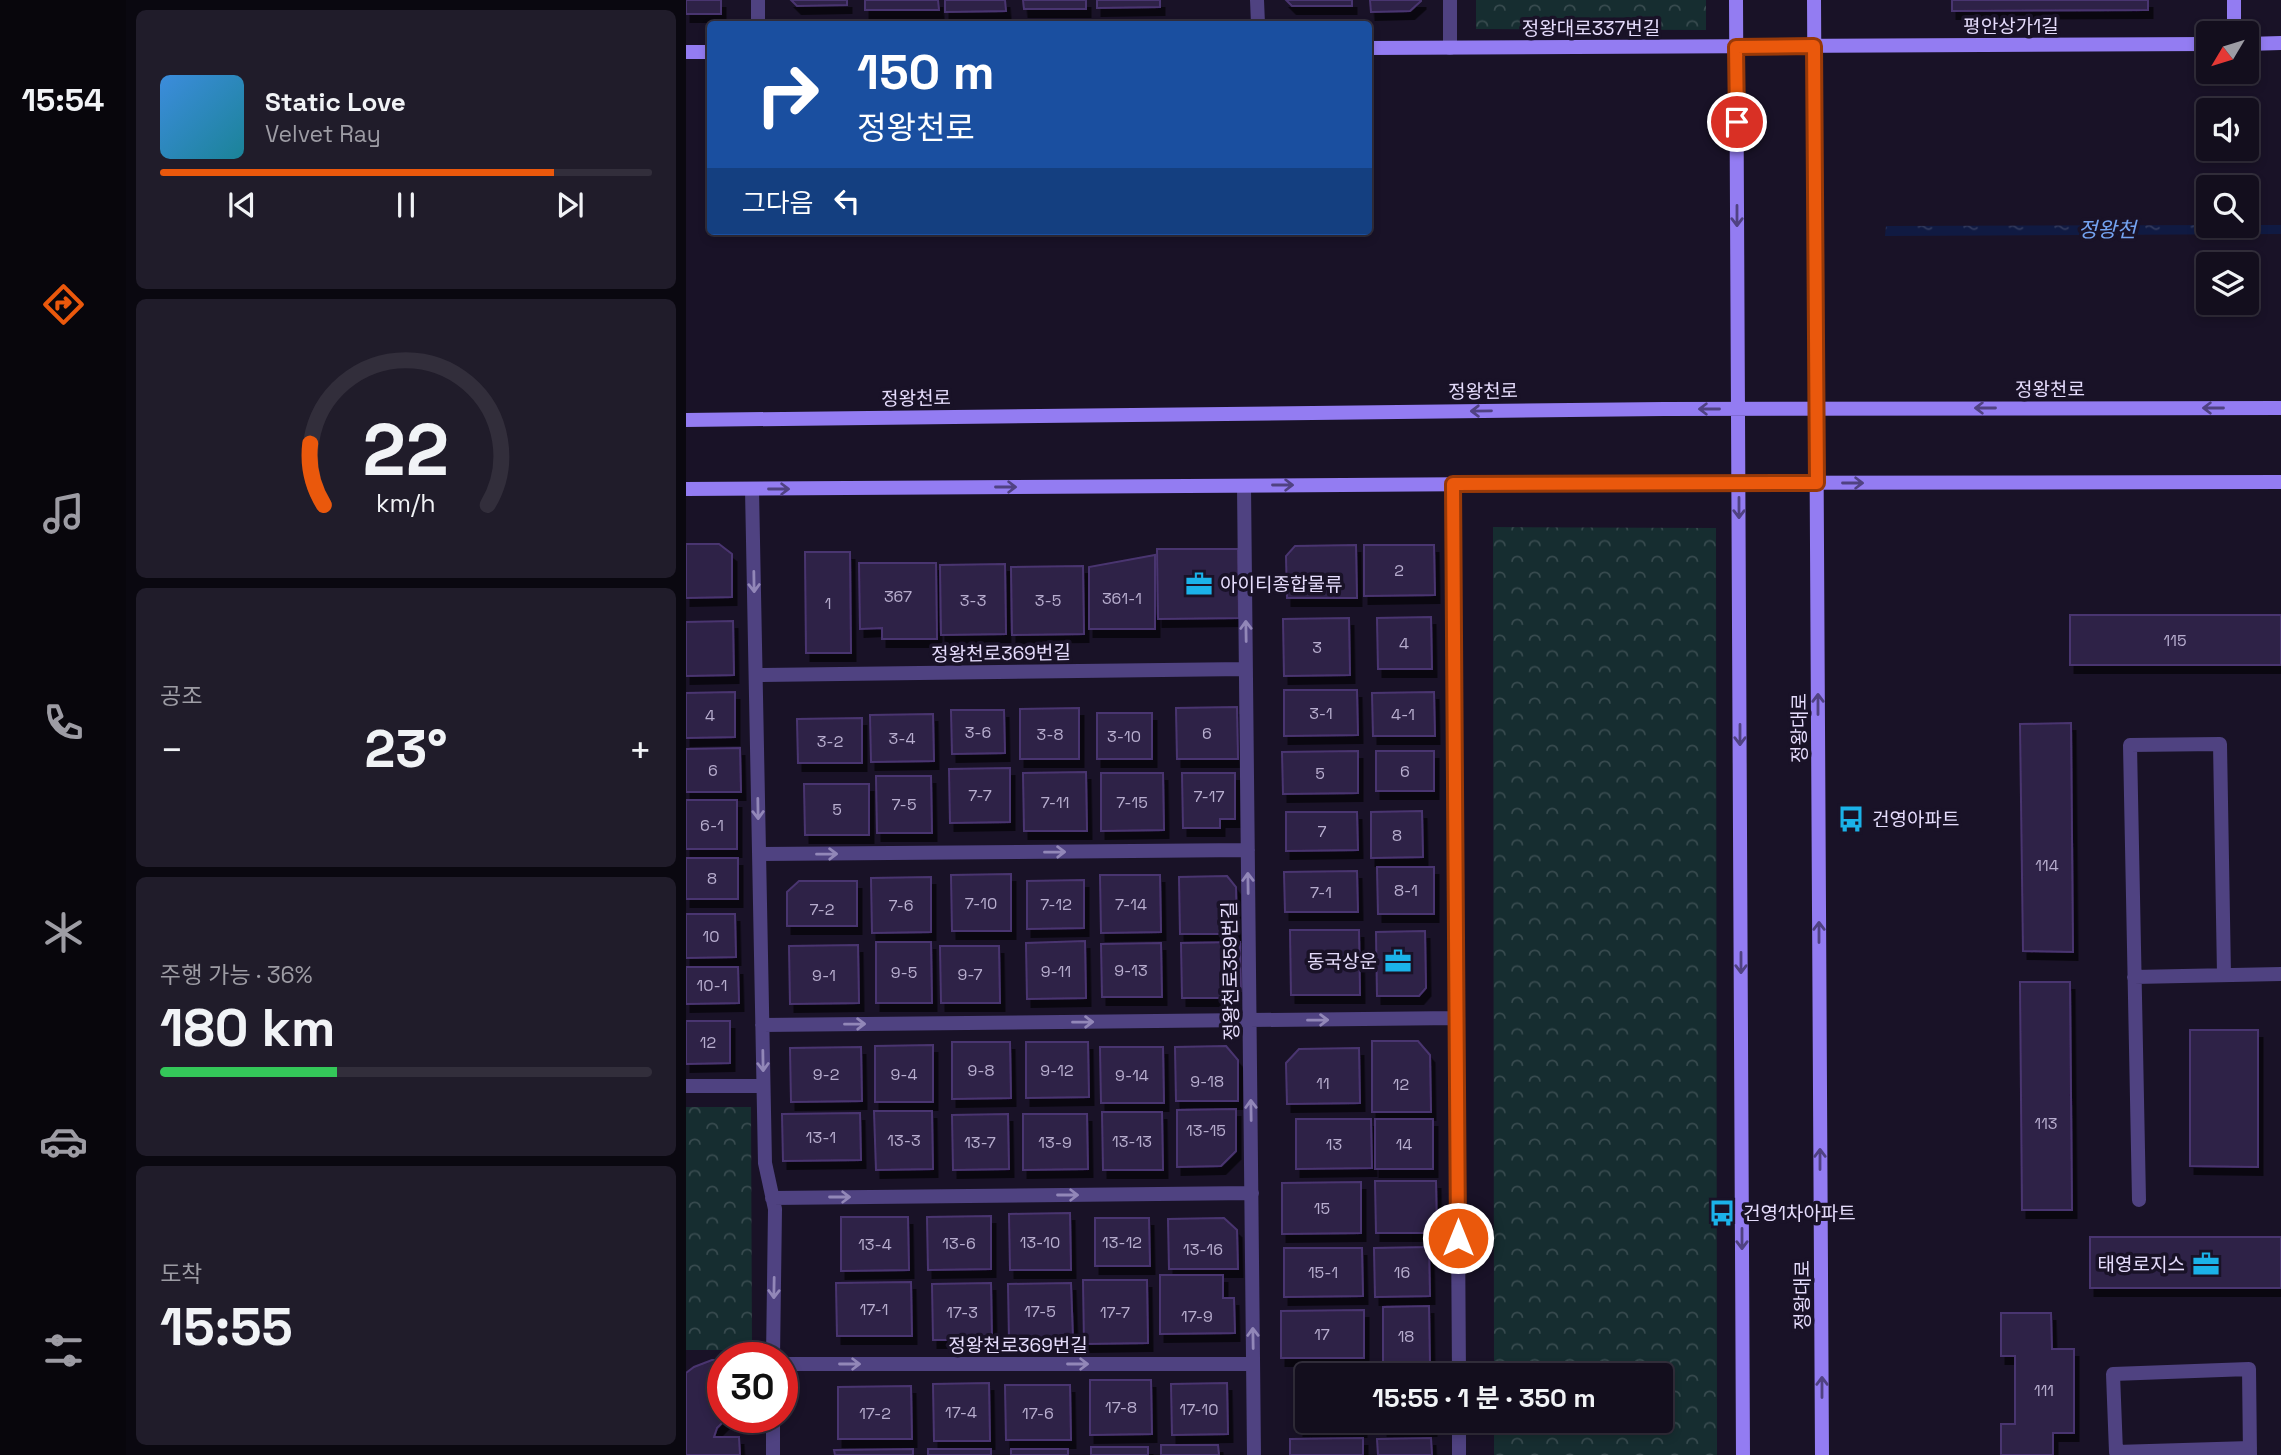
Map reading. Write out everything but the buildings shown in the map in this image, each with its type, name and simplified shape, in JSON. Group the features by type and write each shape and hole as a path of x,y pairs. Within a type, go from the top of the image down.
{"street":[{"path":"758,0 758,21"},
{"path":"1257,0 1258,21"},
{"path":"1450,0 1450,48"},
{"path":"1736,0 1743,1455"},
{"name":"정왕대로","path":"1814,0 1822,1455"},
{"path":"2234,0 2234,21"},
{"path":"2259,44 2281,43"},
{"name":"평안상가1길","path":"1814,46 2196,44"},
{"name":"정왕대로337번길","path":"1372,48 1814,46"},
{"path":"686,52 707,52"},
{"name":"정왕천로","path":"686,420 1816,408 2281,408"},
{"path":"686,489 2281,482"},
{"path":"1453,484 1459,1363"},
{"name":"정왕천로359번길","path":"1244,486 1254,1455"},
{"path":"752,489 765,1163 775,1209 773,1342"},
{"name":"정왕천로369번길","path":"756,675 1246,669"},
{"path":"2139,1200 2130,745 2220,744 2224,975"},
{"path":"759,854 1248,850"},
{"path":"2134,977 2281,974"},
{"path":"762,1026 1457,1018"},
{"path":"686,1086 763,1086"},
{"path":"772,1198 1252,1194"},
{"name":"정왕천로369번길","path":"798,1364 1254,1364"},
{"path":"2249,1370 2250,1451 2116,1452 2113,1374 2249,1370"},
{"path":"773,1433 774,1455"},
{"path":"1459,1433 1459,1455"}],"green space":[{"path":"1476,0 1706,0 1706,30 1476,29"},
{"path":"1493,527 1716,528 1717,1455 1494,1455 1494,1433 1673,1433 1673,1363 1494,1363"},
{"path":"686,1107 751,1107 752,1342 707,1342 707,1350 686,1350"}],"water":[{"name":"정왕천","path":"2196,225 2196,234 1885,236 1886,226"},
{"path":"2259,225 2281,225 2281,234 2259,234"}],"place":[{"name":"아이티종합물류","path":"1199,584"},
{"name":"건영아파트","path":"1851,819"},
{"name":"동국상운","path":"1398,961"},
{"name":"건영1차아파트","path":"1722,1213"},
{"name":"태영로지스","path":"2206,1264"}],"route":[{"path":"1458,1238 1453,484 1817,483 1814,46 1736,47 1737,122"}]}
